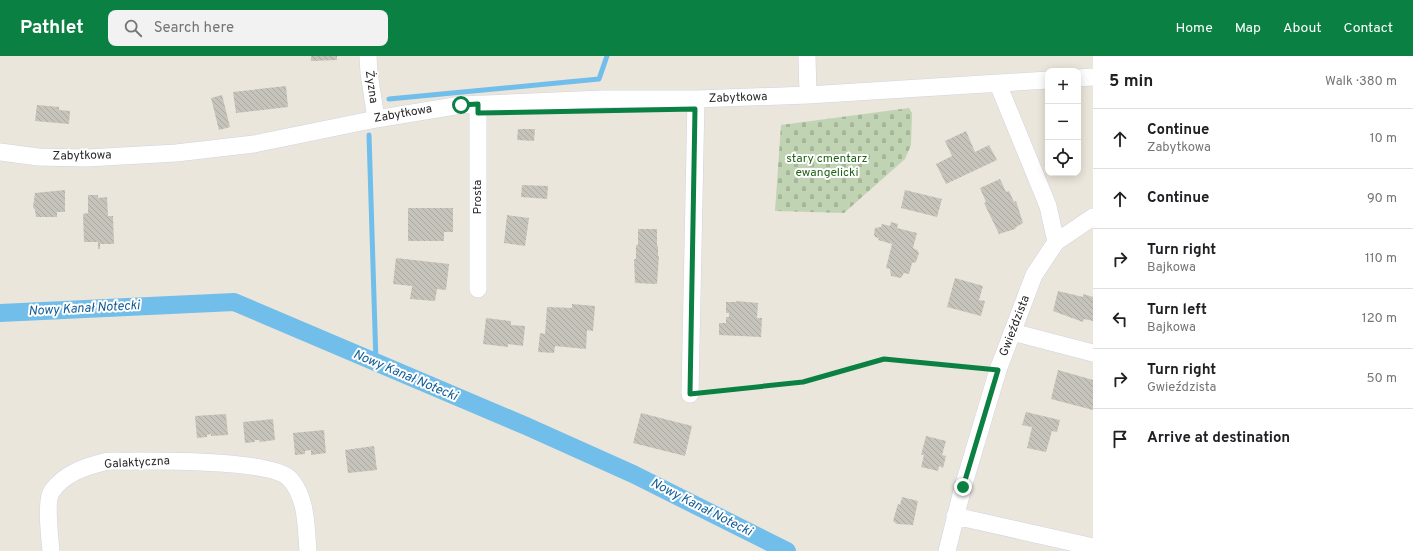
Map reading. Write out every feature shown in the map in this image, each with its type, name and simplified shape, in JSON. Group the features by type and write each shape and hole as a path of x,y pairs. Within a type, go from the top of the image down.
{"street":[{"name":"Żyzna","path":"368,56 368,73 376,119"},
{"path":"807,56 808,95"},
{"path":"1081,78 1093,77"},
{"name":"Zabytkowa","path":"0,152 38,157 87,158 176,153 254,144 376,119 461,105 602,99 696,99 808,95 1045,80"},
{"path":"998,84 1048,206 1056,242"},
{"path":"690,394 696,99"},
{"name":"Prosta","path":"478,104 478,289"},
{"name":"Gwieździsta","path":"947,551 955,516 998,370 1034,275 1056,242 1093,217"},
{"path":"1012,332 1093,353"},
{"name":"Galaktyczna","path":"51,551 48,518 50,492 65,476 105,462 175,461 222,463 264,468 289,477 301,497 308,551"},
{"path":"955,516 1093,547"}],"path":[{"path":"690,394 803,382 884,359 998,370"}],"green space":[{"name":"stary cmentarz ewangelicki","path":"909,108 912,113 911,145 905,159 844,213 775,211 781,125"}],"building":[{"path":"311,56 337,56 337,60 311,61"},
{"path":"286,86 288,107 236,113 233,92"},
{"path":"222,95 230,127 219,130 211,98"},
{"path":"37,105 59,107 59,110 70,111 69,124 35,121"},
{"path":"518,129 535,129 534,141 517,140"},
{"path":"966,131 975,152 989,145 997,160 946,184 936,164 952,156 945,141"},
{"path":"1000,179 1006,192 1009,191 1014,202 1016,201 1023,223 1015,229 999,234 984,203 986,202 980,188"},
{"path":"522,185 548,186 547,199 521,197"},
{"path":"65,190 65,212 57,212 57,217 36,217 33,207 35,193"},
{"path":"905,190 942,199 937,217 901,208"},
{"path":"88,195 98,195 98,198 107,197 108,216 113,216 114,244 100,244 100,249 98,249 98,242 84,242 83,214 88,213"},
{"path":"408,208 453,208 453,232 444,232 444,241 408,241"},
{"path":"507,215 529,218 525,246 504,243"},
{"path":"891,222 898,224 897,228 917,233 913,248 919,253 916,262 912,263 909,274 904,273 901,278 891,276 890,269 886,268 892,244 878,240 879,238 875,237 874,234 875,228 881,227 882,224 890,226"},
{"path":"638,229 657,229 657,246 659,256 657,284 635,283 634,259 636,259 636,245 638,245"},
{"path":"396,258 449,264 446,290 437,289 435,301 410,299 412,286 393,284"},
{"path":"955,278 983,286 979,300 985,301 981,316 947,307"},
{"path":"1058,291 1083,297 1083,294 1093,297 1093,321 1084,319 1083,322 1053,311"},
{"path":"736,301 758,303 757,318 762,318 761,337 719,335 719,323 726,323 726,317 729,317 729,313 726,313 726,302"},
{"path":"572,304 595,306 593,331 587,330 586,349 555,346 554,353 538,352 540,333 545,334 547,307 572,308"},
{"path":"486,318 511,321 511,325 525,326 523,346 508,344 508,347 483,344"},
{"path":"1058,370 1093,380 1093,410 1051,399"},
{"path":"1026,412 1060,420 1057,432 1052,431 1046,452 1027,448 1032,427 1022,425"},
{"path":"641,413 692,426 685,456 633,443"},
{"path":"226,414 228,435 211,436 211,434 207,435 207,437 197,438 195,416"},
{"path":"273,419 275,440 260,442 259,440 255,440 255,442 245,443 243,422"},
{"path":"324,430 326,453 311,455 311,450 305,451 305,454 295,455 293,433"},
{"path":"926,436 946,441 942,455 946,456 943,468 939,466 938,471 921,467 924,455 921,455"},
{"path":"374,446 377,470 348,473 345,450"},
{"path":"902,497 918,501 913,525 897,524 893,521 898,504 900,505"}],"waterway":[{"path":"389,99 599,79 607,56"},
{"path":"369,135 376,363"},
{"name":"Nowy Kanał Notecki","path":"0,313 234,302 526,426 633,474 787,551"}],"route":[{"path":"461,105 478,104 478,113 695,109 690,394 803,382 884,359 998,370 963,487"}]}
